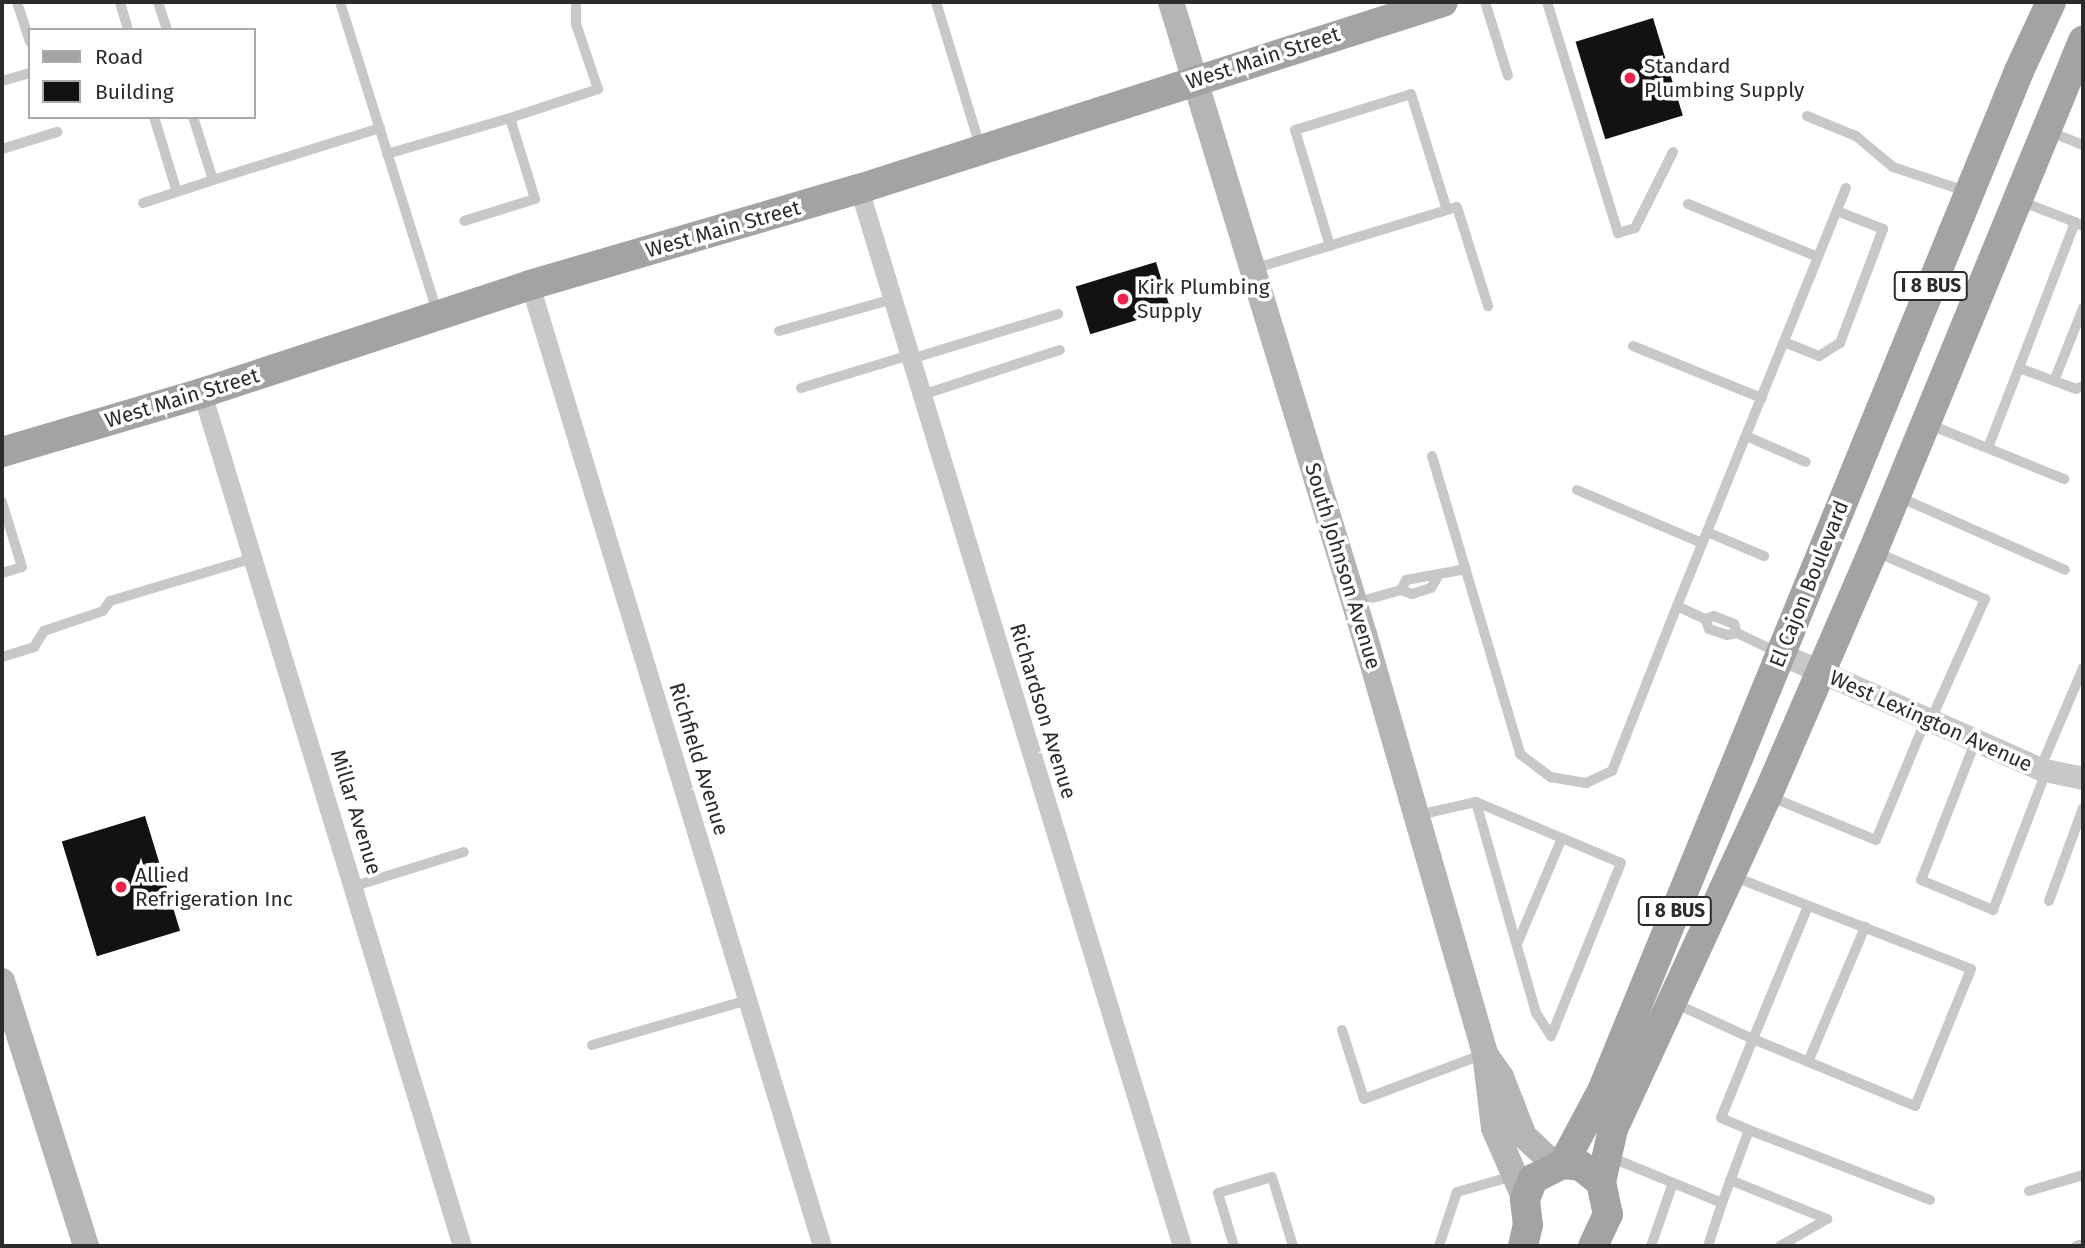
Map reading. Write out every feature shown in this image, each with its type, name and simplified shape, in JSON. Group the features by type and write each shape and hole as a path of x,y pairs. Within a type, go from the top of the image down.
{"main road":[{"name":"South Johnson Avenue","path":"1171,2 1355,603 1413,816 1485,1054 1489,1112 1498,1142 1520,1187"},
{"name":"West Main Street","path":"2,450 202,393 530,285 859,189 1443,2"},
{"name":"El Cajon Boulevard","path":"1560,1165 1602,1091 1969,192 2051,2"},
{"name":"El Cajon Boulevard","path":"1604,1168 1613,1129 1767,796 1873,551 2044,130 2081,51"},
{"path":"2,981 86,1246"},
{"name":"South Johnson Avenue","path":"1485,1054 1501,1077 1524,1136 1560,1165"},
{"path":"1560,1165 1604,1168"},
{"name":"I 8 BUS","path":"1520,1187 1560,1165"},
{"name":"I 8 BUS","path":"1592,1246 1608,1214 1604,1168"},
{"path":"1520,1187 1528,1226 1523,1246"}],"street":[{"name":"Richardson Avenue","path":"859,189 1182,1246"},
{"name":"Richfield Avenue","path":"530,285 822,1246"},
{"name":"Millar Avenue","path":"202,393 355,886 462,1246"},
{"name":"West Lexington Avenue","path":"1781,654 2043,770 2083,778"}],"lane":[{"path":"17,2 28,36"},
{"path":"120,2 127,28"},
{"path":"158,2 166,28"},
{"path":"340,2 438,316"},
{"path":"387,154 598,89 576,24 576,2"},
{"path":"936,2 981,149"},
{"path":"1485,2 1508,76"},
{"path":"1547,2 1618,233 1635,228 1673,152"},
{"path":"2,81 28,74"},
{"path":"1330,246 1295,130 1307,126 1411,94 1447,210"},
{"path":"1807,116 1856,136 1894,167 1969,192"},
{"path":"464,221 535,199 510,118"},
{"path":"155,119 177,192"},
{"path":"195,119 213,180"},
{"path":"143,203 380,128"},
{"path":"2044,130 2083,145"},
{"path":"2,149 57,132"},
{"path":"1433,456 1520,754 1551,776 1586,783 1612,771 1846,188"},
{"path":"1988,448 2079,224 2016,199"},
{"path":"1688,204 1818,257"},
{"path":"1253,270 1457,207 1488,306"},
{"path":"1784,342 1819,356 1840,343 1883,229 1837,211"},
{"path":"779,331 893,299"},
{"path":"2054,381 2083,307"},
{"path":"801,388 1058,314"},
{"path":"1633,346 1762,398"},
{"path":"922,395 1060,350"},
{"path":"2019,368 2076,389 2083,386"},
{"path":"1925,423 2064,479"},
{"path":"1746,436 1806,462"},
{"path":"1577,490 1702,543"},
{"path":"1895,496 2065,570"},
{"path":"2,502 22,567 2,573"},
{"path":"1707,532 1764,556"},
{"path":"1767,796 1876,840 1985,598 1873,551"},
{"path":"2,657 34,647 44,631 103,611 110,601 253,558"},
{"path":"1355,603 1401,590 1406,580 1428,574 1437,578 1466,569"},
{"path":"1677,606 1705,619 1714,616 1734,624 1737,633 1781,654"},
{"path":"1976,739 1922,880 1993,910 2083,668"},
{"path":"1413,816 1476,802 1621,863 1551,1036 1536,1013 1476,802"},
{"path":"2049,901 2083,808"},
{"path":"1517,944 1562,838"},
{"path":"355,886 464,852"},
{"path":"1672,1002 1753,1039 1915,1106 1971,969 1730,876"},
{"path":"1808,906 1721,1118 1930,1199"},
{"path":"1808,1062 1865,927"},
{"path":"592,1045 748,1000"},
{"path":"1342,1030 1364,1099 1485,1054"},
{"path":"1708,1246 1749,1130"},
{"path":"1604,1168 1673,1183 1722,1202"},
{"path":"2029,1192 2083,1175"},
{"path":"1234,1246 1218,1193 1272,1177 1293,1246"},
{"path":"1730,1180 1827,1219 1780,1246"},
{"path":"1651,1246 1673,1183"},
{"path":"1439,1246 1457,1192 1520,1187"},
{"path":"2077,1246 2083,1244"}],"building":[{"name":"Standard Plumbing Supply","path":"1653,18 1683,116 1605,139 1576,42"},
{"name":"Kirk Plumbing Supply","path":"1156,262 1171,310 1090,334 1076,287"},
{"name":"Allied Refrigeration Inc","path":"145,816 180,931 97,956 62,841"}],"place":[{"name":"Standard Plumbing Supply","path":"1630,78"},
{"name":"Kirk Plumbing Supply","path":"1123,299"},
{"name":"Allied Refrigeration Inc","path":"121,887"}]}
